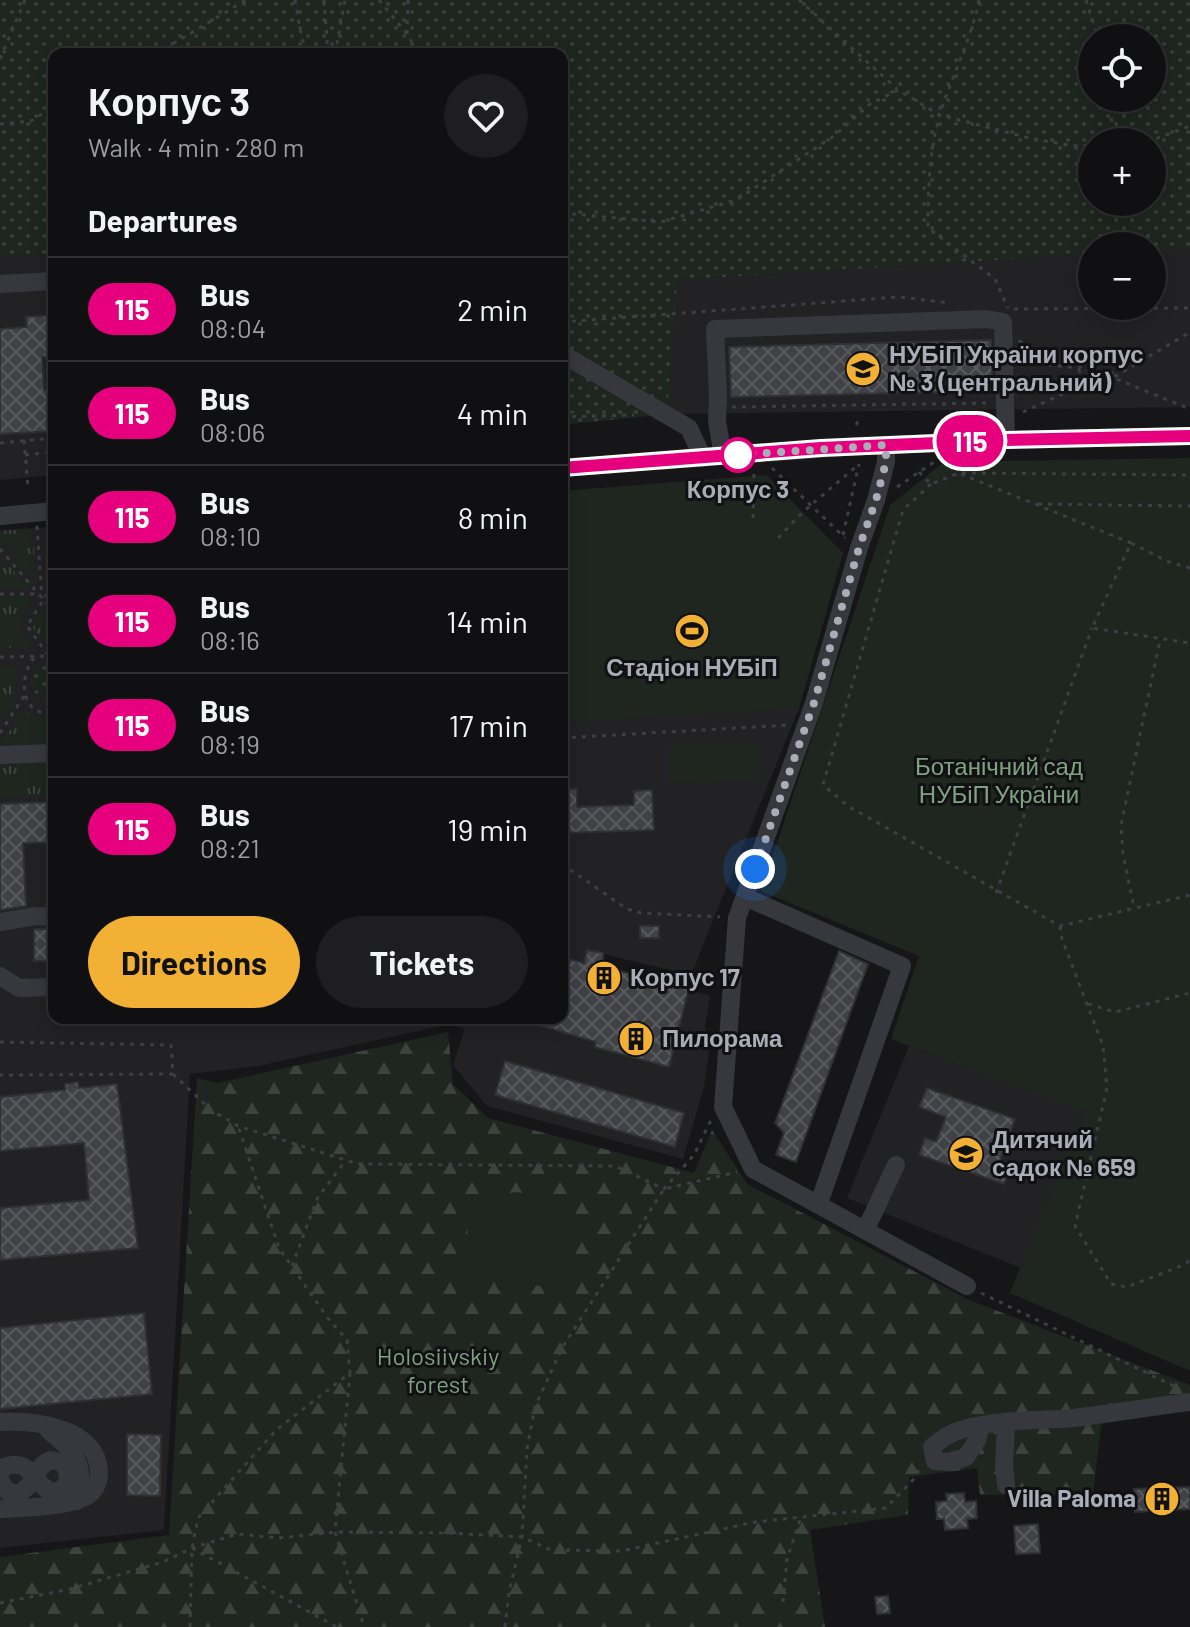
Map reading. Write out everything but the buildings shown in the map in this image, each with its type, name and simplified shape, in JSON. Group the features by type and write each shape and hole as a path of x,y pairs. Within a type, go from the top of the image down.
{"street":[{"path":"0,284 48,281"},
{"path":"723,456 717,407 715,329 1006,316 1006,440"},
{"path":"568,357 689,428 703,458"},
{"path":"568,468 886,445 1190,436"},
{"path":"886,445 886,462 876,500 814,703 737,918 723,1107 753,1169 967,1286"},
{"path":"0,516 48,512"},
{"path":"0,755 48,753"},
{"path":"745,897 902,966 819,1203"},
{"path":"0,922 48,917"},
{"path":"0,976 19,988 48,987"},
{"path":"866,1229 896,1165"},
{"path":"981,1426 977,1440 966,1457 949,1462 935,1461 932,1447 962,1429 981,1426 1006,1423 1074,1418 1190,1402"},
{"path":"0,1422 41,1424 84,1440 94,1451 99,1467 99,1482 90,1494 77,1501 0,1509"},
{"path":"1006,1423 1006,1485"},
{"path":"0,1474 4,1467 20,1464 35,1476 28,1489 18,1494 7,1491 0,1481"}],"path":[{"path":"0,59 25,0"},
{"path":"166,48 246,0"},
{"path":"295,0 306,48"},
{"path":"324,0 328,48"},
{"path":"336,48 345,0"},
{"path":"379,0 415,48"},
{"path":"407,34 408,0"},
{"path":"799,0 898,90 940,115 1078,146"},
{"path":"979,0 974,27 940,115 928,167 928,228 995,279 1006,316 1040,364 1079,368"},
{"path":"1086,0 1094,24"},
{"path":"568,214 622,221 661,222 736,200 834,136 870,104 898,90"},
{"path":"0,124 31,121 48,110"},
{"path":"1166,135 1190,126"},
{"path":"717,407 1004,411 1082,385 1099,386 1190,332"},
{"path":"1079,368 1094,353 1107,359 1114,378 1190,409"},
{"path":"1079,368 1082,385"},
{"path":"568,417 637,415"},
{"path":"856,425 861,416"},
{"path":"0,443 48,438"},
{"path":"24,440 28,487"},
{"path":"25,455 48,453"},
{"path":"876,500 940,457"},
{"path":"778,538 859,464 843,536"},
{"path":"770,466 859,548"},
{"path":"753,467 753,518"},
{"path":"919,472 931,484"},
{"path":"959,473 1131,543 1169,562 1190,568"},
{"path":"1190,475 959,473 931,484 903,510 823,785 848,806 996,893 1060,926 1190,895"},
{"path":"1034,503 1190,506"},
{"path":"36,525 42,595"},
{"path":"996,893 1092,628 1131,543"},
{"path":"0,549 48,604"},
{"path":"48,589 27,626 48,650"},
{"path":"0,594 48,594"},
{"path":"1092,628 1190,643"},
{"path":"1131,910 1133,903 1123,854 1121,825 1160,640"},
{"path":"0,657 48,655"},
{"path":"42,656 32,660 22,681 24,696 41,713 48,714"},
{"path":"0,733 24,696"},
{"path":"568,738 792,725"},
{"path":"568,868 627,909 641,913 737,918"},
{"path":"1133,903 1139,908"},
{"path":"1060,926 1062,939 1103,1046 1107,1088 1075,1226 1111,1284 1127,1287 1186,1264 1190,1259"},
{"path":"1088,1004 1115,1012 1190,993"},
{"path":"0,1042 171,1045 173,1074 211,1110 238,1126 358,1164 615,1166 664,1189 753,1169"},
{"path":"0,1075 173,1074"},
{"path":"505,1627 506,1604 522,1537 527,1449 535,1407 562,1348 664,1189 694,1155 709,1121 723,1107"},
{"path":"238,1126 279,1248 327,1317 347,1340 350,1373 335,1532 364,1627"},
{"path":"292,1268 317,1199 346,1160"},
{"path":"967,1286 1176,1387"},
{"path":"190,1627 192,1548 198,1518 276,1430 350,1373"},
{"path":"0,1603 70,1589 163,1562 192,1548 237,1534 279,1538 335,1532 448,1533 522,1537 551,1550 621,1551 755,1522 886,1508 913,1480 932,1447"},
{"path":"783,1602 787,1559 801,1517"},
{"path":"192,1548 337,1627"}],"shaded area":[{"path":"1190,249 1190,407 667,414 676,280 1078,255 1078,320 1166,320 1166,250"},
{"path":"48,255 48,476 0,480 0,256"},
{"path":"766,475 843,553 799,708 691,975 603,954 603,966 710,996 705,1026 709,1052 704,1087 683,1159 487,1106 453,1065 465,1029 450,1024 568,1024 568,491"},
{"path":"48,527 48,1024 450,1024 258,1066 190,1074 164,1530 0,1548 0,530"},
{"name":"Дитячий садок № 659","path":"909,1046 1085,1111 1021,1268 847,1198"}],"green space":[{"path":"0,0 1190,0 1190,249 1166,250 1166,232 1078,232 1078,255 677,280 667,414 568,424 568,48 48,48 48,255 0,256"},
{"name":"Ботанічний сад НУБіП України","path":"1190,458 1190,1371 1010,1293 1084,1111 891,1039 919,956 761,891 890,505 944,462"},
{"name":"Стадіон НУБіП","path":"766,475 843,553 799,708 568,723 568,491"},
{"path":"32,529 37,585 0,541 0,531"},
{"path":"0,557 29,588 0,589"},
{"path":"33,594 18,625 33,646 0,648 0,595"},
{"path":"42,606 48,614 45,643 33,628"},
{"path":"48,663 48,699 39,696 32,687 37,668"},
{"path":"19,666 12,684 17,703 0,724 0,667"},
{"path":"25,710 35,717 46,718 44,744 0,744"},
{"path":"758,742 759,781 669,783 669,745"},
{"path":"46,759 47,797 0,798 0,760"},
{"name":"Holosiivskiy forest","path":"448,1032 453,1084 488,1118 694,1173 712,1130 747,1184 969,1300 1190,1385 1190,1404 1102,1418 1093,1494 980,1495 977,1468 909,1477 908,1515 810,1530 825,1627 0,1627 0,1557 169,1535 197,1078 217,1083"},
{"path":"514,1192 576,1200 565,1289 462,1276 471,1206"}],"bus line":[{"name":"115","path":"568,468 821,448 1190,436"}],"place":[{"name":"НУБіП України корпус № 3 (центральний)","path":"863,369"},
{"name":"Корпус 3","path":"738,455"},
{"name":"Стадіон НУБіП","path":"692,631"},
{"name":"Корпус 17","path":"604,978"},
{"name":"Пилорама","path":"636,1039"},
{"name":"Дитячий садок № 659","path":"966,1154"},
{"name":"Villa Paloma","path":"1162,1499"}],"route":[{"path":"738,455 886,445 886,462 876,500 814,703 755,869"}]}
